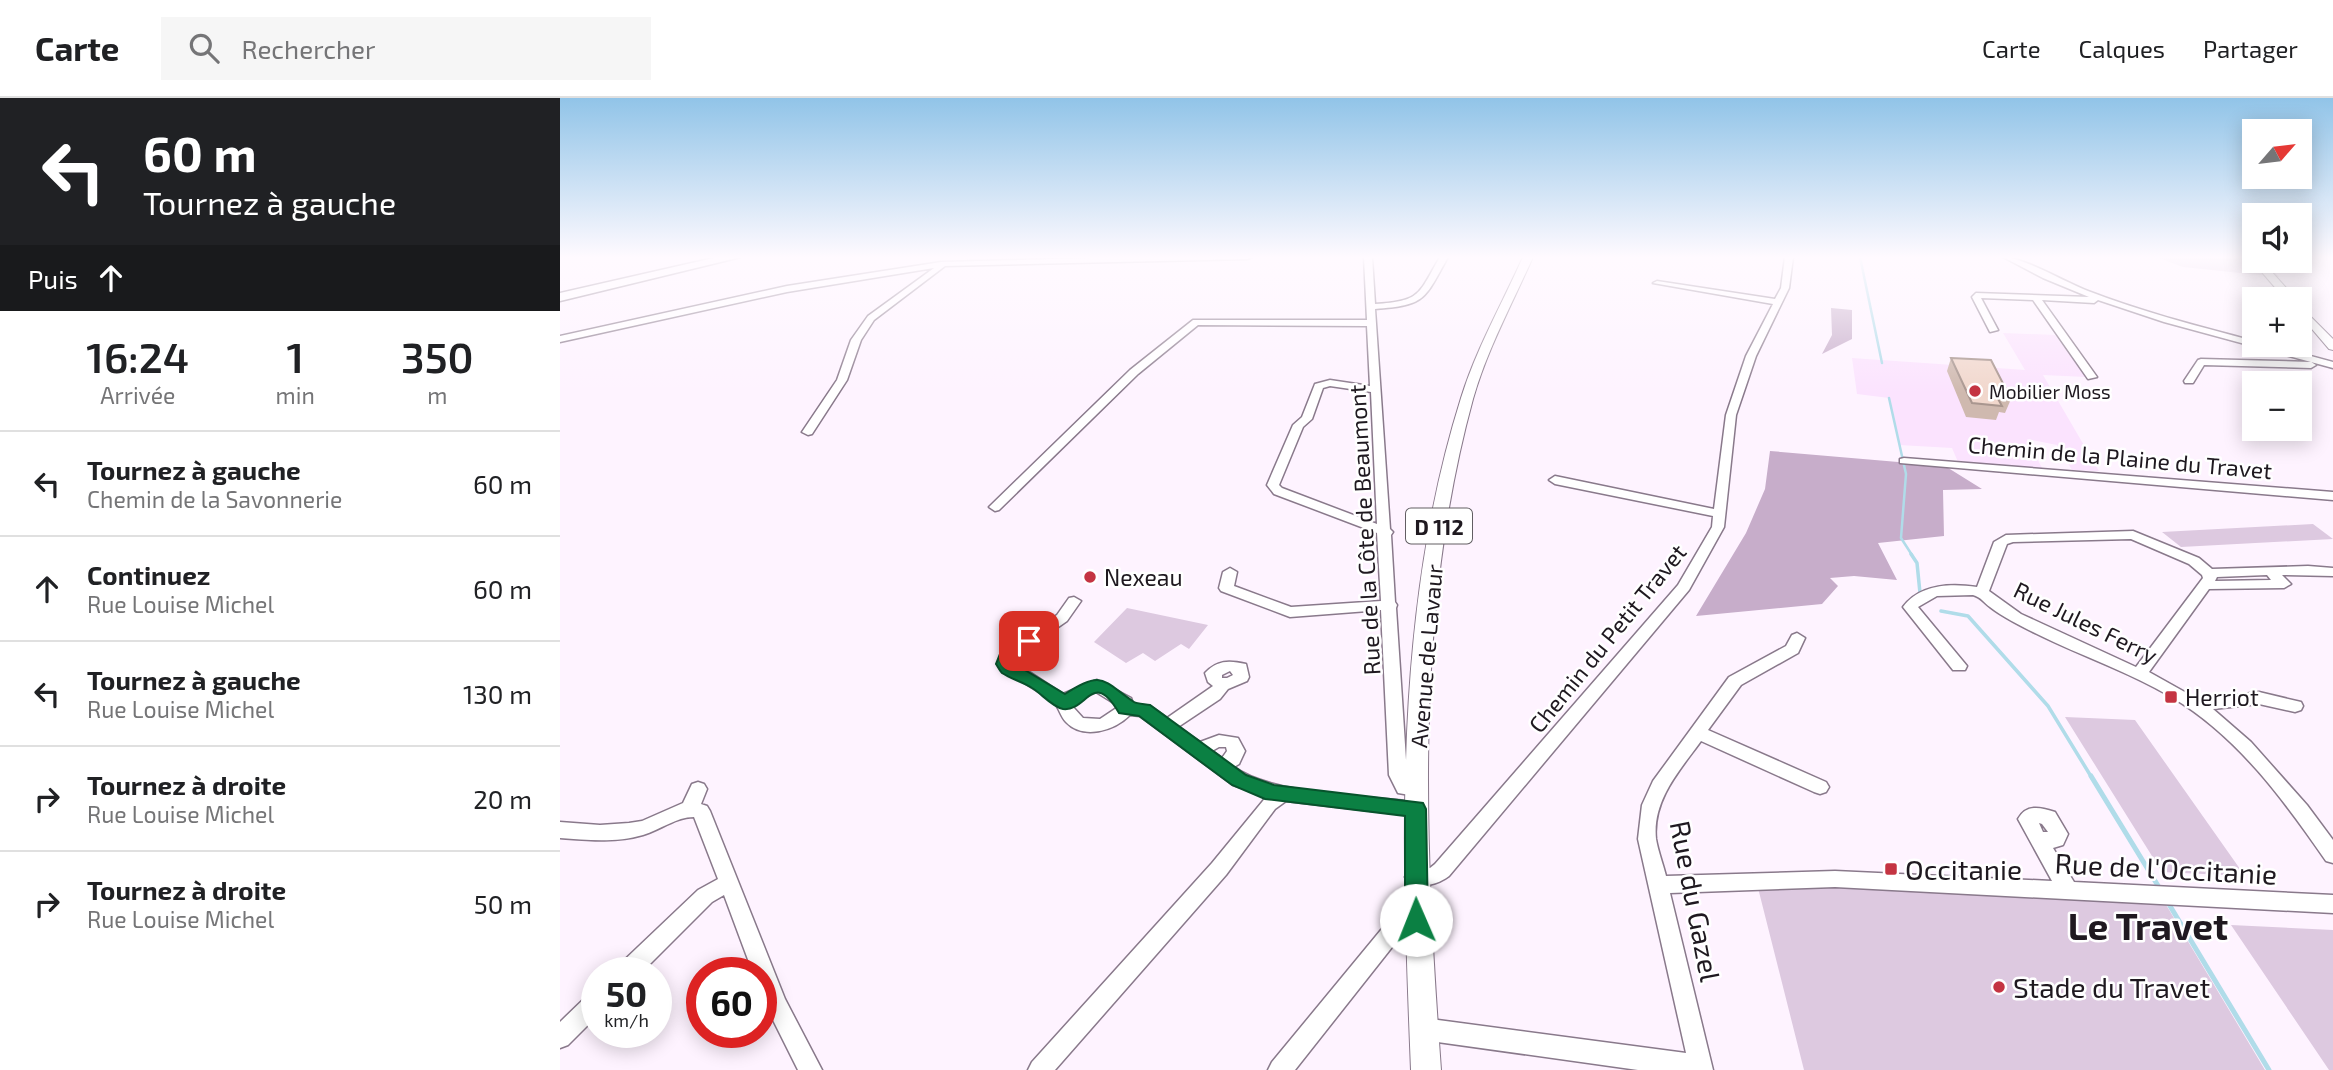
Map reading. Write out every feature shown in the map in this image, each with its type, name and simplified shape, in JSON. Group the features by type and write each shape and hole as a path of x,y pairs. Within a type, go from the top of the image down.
{"main road":[{"name":"Avenue de Lavaur","path":"1426,1070 1415,877 1416,799 1427,613 1444,485 1468,396 1508,302"},
{"path":"2312,322 2333,346"}],"street":[{"path":"560,339 727,302"},
{"path":"808,432 842,380 856,340 871,318 891,302"},
{"name":"Rue de la Côte de Beaumont","path":"1372,302 1398,775 1404,788 1416,799"},
{"path":"1372,307 1408,302"},
{"name":"Chemin du Petit Travet","path":"1415,877 1434,876 1442,870 1684,587 1713,538 1721,514 1731,415 1751,355 1778,302"},
{"path":"1979,302 1993,330"},
{"path":"2039,302 2092,377"},
{"path":"2110,302 2247,344 2333,365"},
{"path":"995,507 1134,372 1196,322 1373,323"},
{"path":"2189,381 2200,362 2333,365"},
{"path":"1377,390 1330,383 1319,386 1307,419 1298,425 1273,485 1278,491 1386,532"},
{"name":"Chemin de la Plaine du Travet","path":"1904,461 2333,496"},
{"path":"1555,480 1721,514"},
{"name":"Rue Jules Ferry","path":"2207,579 2194,561 2127,534 2011,538 2001,542 1982,592 1991,601 2036,626 2140,673 2196,706 2274,776 2333,855"},
{"path":"2140,673 2207,579 2284,584 2272,573 2308,570 2333,572"},
{"path":"1230,572 1226,588 1290,612 1390,605"},
{"path":"1959,666 1910,607 1919,598 1950,589 1982,592"},
{"path":"1065,703 1005,664 1012,652 1062,618 1074,601"},
{"name":"Rue du Gazel","path":"1701,1069 1660,885 1647,839 1651,801 1735,681 1793,649 1797,638"},
{"path":"1167,726 1214,695 1224,684"},
{"path":"1065,703 1080,691 1097,685 1125,702 1126,709"},
{"path":"2196,706 2259,698 2295,706"},
{"path":"1065,703 1066,712 1090,727 1103,726 1126,709 1144,710 1239,780 1283,794 1416,799"},
{"path":"1699,733 1819,787"},
{"path":"1201,750 1212,742 1222,740 1232,743 1236,751 1233,759 1222,767"},
{"path":"1040,1070 1219,869 1269,804 1283,794"},
{"path":"560,830 592,832 639,829 694,798 776,1004 810,1070"},
{"path":"2038,840 2068,891"},
{"name":"Rue de l'Occitanie","path":"1660,885 1835,878 2333,904"},
{"path":"642,957 705,896 729,883"},
{"path":"1280,1070 1397,925 1416,920"},
{"path":"560,1037 581,1017"},
{"path":"1423,1029 1701,1069"}],"shaded area":[{"path":"1831,308 1852,310 1852,339 1822,354 1832,335"},
{"path":"2003,333 2055,335 2086,377 2043,375 2099,471 2072,470 2057,445 2027,439 2042,468 1958,462 1952,448 1899,445 1889,398 1857,394 1852,358 2025,370"},
{"path":"1770,451 1945,466 1982,489 1943,490 1944,536 1878,543 1897,580 1854,576 1830,578 1838,586 1822,604 1696,616 1746,533 1765,489"},
{"path":"2313,524 2333,539 2181,547 2162,532"},
{"path":"1127,608 1208,625 1189,649 1181,644 1155,661 1143,653 1126,663 1094,642"},
{"path":"2065,717 2135,720 2245,876 2162,872"},
{"name":"Stade du Travet","path":"1757,884 2165,903 2265,1070 1804,1070"},
{"path":"2231,925 2333,930 2333,1070 2329,1070"}],"building":[{"path":"1951,358 1991,360 2011,399 1997,397 2002,406 1972,403"}],"waterway":[{"path":"1869,302 1882,363"},
{"path":"1889,398 1906,474 1901,538 1912,555"},
{"path":"1911,554 1917,563 1920,593"},
{"path":"1941,611 1968,616 2048,706 2092,778"},
{"path":"2091,776 2160,889"},
{"path":"2167,901 2269,1070"}],"place":[{"name":"Mobilier Moss","path":"1975,391"},
{"name":"Nexeau","path":"1090,577"},
{"name":"Herriot","path":"2171,697"},
{"name":"Occitanie","path":"1891,869"},
{"name":"Stade du Travet","path":"1999,987"}],"district":[{"name":"Le Travet","path":"2148,925"}],"route":[{"path":"1029,641 1006,659 1005,664 1009,669 1039,684 1065,703 1089,686 1104,687 1125,702 1126,709 1144,710 1239,780 1273,793 1416,809 1416,920"}]}
